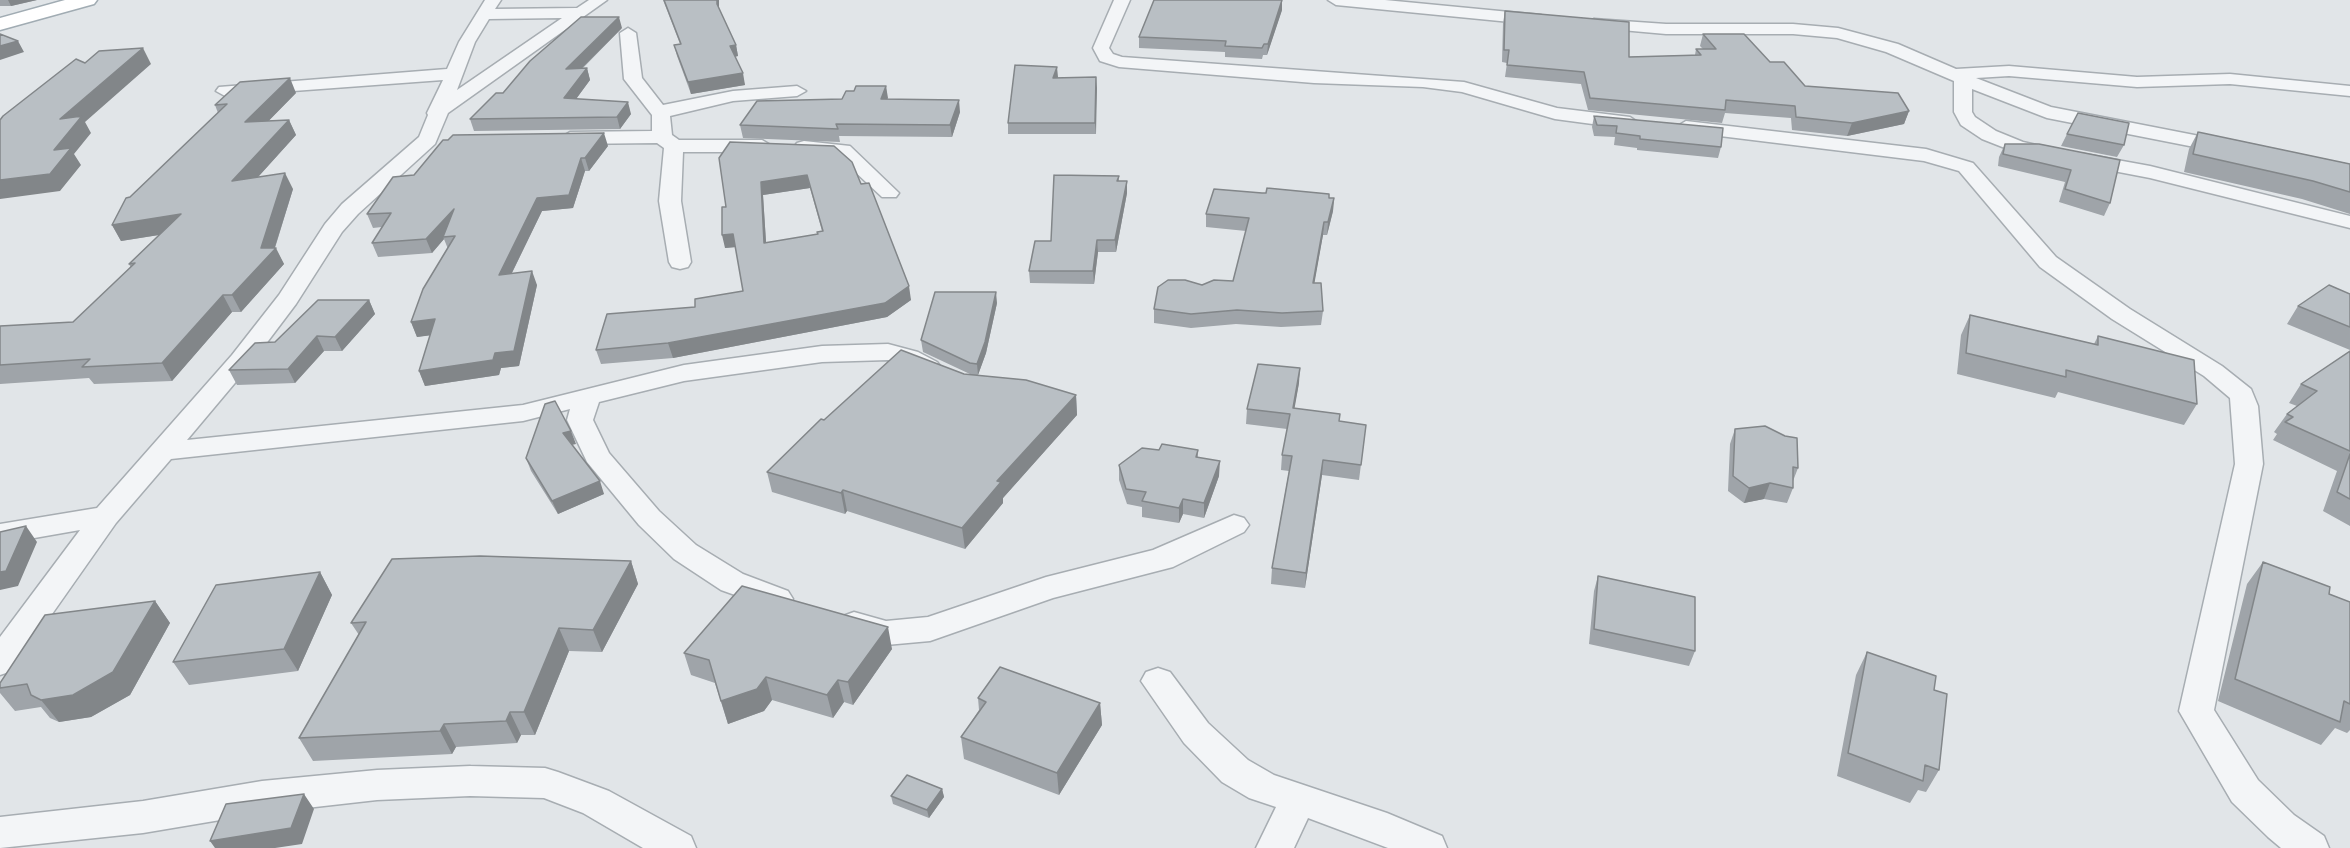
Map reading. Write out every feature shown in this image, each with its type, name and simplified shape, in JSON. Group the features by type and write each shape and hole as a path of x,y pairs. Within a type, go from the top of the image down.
{"main road":[{"path":"0,24 87,0"}],"street":[{"path":"436,113 599,0"},
{"path":"1122,0 1101,48 1106,57 1119,62 1314,78 1423,82 1464,87 1555,113 1592,119 1825,141 1926,155 1966,167 1986,187 2012,223 2048,262 2130,320 2213,370 2242,395 2246,406 2249,464 2196,711 2245,791 2281,826 2310,848"},
{"path":"1336,0 1557,21"},
{"path":"0,662 106,516 241,360 288,299 350,209 439,140 436,113 467,42 489,7 580,13"},
{"path":"1580,23 1666,29 1793,29 1838,33 1866,39 2023,104 2047,111 2242,151"},
{"path":"628,33 633,79 661,114 668,142 670,201 680,262"},
{"path":"1955,74 2009,71 2138,82 2230,80 2350,91"},
{"path":"225,91 454,74"},
{"path":"1955,74 1963,112 1968,121 1989,135 2017,146 2150,172 2350,222"},
{"path":"661,114 691,103 797,91"},
{"path":"545,138 843,150 889,193"},
{"path":"161,451 523,413 684,373 750,362 862,351 909,357 948,377"},
{"path":"587,398 580,420 597,456 649,518 685,552 732,582 811,611 886,633 930,629 1046,588 1162,559 1234,525"},
{"path":"0,534 106,516"},
{"path":"1158,681 1196,733 1235,771 1263,787 1374,824 1428,848"},
{"path":"0,833 143,818 262,796 377,785 545,783 596,802 677,848"},
{"path":"1275,848 1298,800"}],"building":[{"path":"664,0 717,0 736,45 730,46 743,73 688,82 674,45 681,44"},
{"path":"1154,0 1282,0 1268,44 1264,44 1262,48 1225,46 1226,41 1139,37"},
{"path":"1505,11 1629,22 1629,57 1701,55 1696,49 1716,49 1703,34 1744,34 1770,62 1784,62 1805,86 1898,93 1909,111 1852,123 1796,117 1795,106 1726,100 1725,110 1590,98 1584,72 1507,65 1509,50 1504,50"},
{"path":"581,17 619,17 566,69 587,68 564,98 628,102 617,117 470,119 496,93 503,93 530,61"},
{"path":"0,34 18,41 0,46"},
{"path":"143,48 60,119 82,116 54,150 71,148 50,174 0,180 0,120 3,116 76,59 85,63 99,51"},
{"path":"1015,65 1057,67 1053,78 1096,77 1095,123 1008,123"},
{"path":"290,78 245,122 289,120 232,181 285,173 261,248 276,248 232,295 223,295 162,363 82,367 90,359 0,365 0,326 73,322 135,263 129,264 181,214 112,225 126,198 130,197 227,104 215,105 240,82"},
{"path":"856,86 886,86 881,99 959,100 950,125 836,124 838,129 740,125 757,101 842,99 846,91 854,91"},
{"path":"2078,113 2129,123 2124,145 2067,134"},
{"path":"1594,116 1723,128 1721,147 1640,139 1640,136 1616,133 1617,126 1597,125"},
{"path":"2198,132 2350,164 2350,192 2313,181 2193,154"},
{"path":"604,133 585,158 581,158 569,195 537,198 499,275 532,271 514,351 495,353 493,360 419,371 435,319 411,322 423,289 455,236 443,237 454,209 426,239 372,243 391,213 367,214 393,177 414,175 443,140 448,140 453,135"},
{"path":"730,142 834,146 852,162 861,184 869,183 909,286 885,303 668,343 596,350 607,314 695,307 695,299 743,291 733,234 722,235 722,207 726,207 719,158","holes":["807,175 823,231 817,232 818,234 764,243 761,182"]},
{"path":"2005,144 2039,144 2120,160 2110,203 2065,189 2071,170 2003,154"},
{"path":"1054,175 1119,176 1117,181 1127,181 1115,240 1097,240 1093,271 1029,271 1035,241 1051,241"},
{"path":"1267,188 1329,194 1329,198 1334,198 1328,222 1324,222 1313,283 1321,283 1323,311 1282,313 1237,310 1191,314 1154,309 1158,287 1168,280 1185,280 1202,285 1214,280 1233,281 1249,218 1206,214 1214,189 1266,193"},
{"path":"2329,285 2350,294 2350,327 2298,306"},
{"path":"935,292 996,292 985,342 977,364 970,363 921,340"},
{"path":"318,300 369,300 335,337 317,336 288,369 229,370 255,343 275,342"},
{"path":"1970,315 2098,345 2098,336 2194,360 2197,404 2066,370 2066,377 1966,353"},
{"path":"901,350 964,374 1026,380 1076,395 997,481 1001,482 962,528 843,490 841,493 767,472 821,419 824,420"},
{"path":"2350,351 2350,451 2285,422 2293,417 2287,414 2317,391 2301,384"},
{"path":"1258,364 1300,368 1293,408 1340,414 1339,421 1366,425 1361,465 1323,460 1306,573 1272,568 1292,456 1282,455 1290,414 1247,409"},
{"path":"555,401 571,431 563,433 600,481 552,501 526,458 545,404"},
{"path":"1765,426 1785,436 1797,438 1798,468 1793,467 1793,488 1770,483 1749,488 1733,476 1735,429"},
{"path":"1162,444 1198,450 1196,457 1220,461 1204,503 1183,499 1179,508 1142,501 1146,492 1126,489 1119,465 1142,448 1159,450"},
{"path":"2350,454 2350,499 2337,492"},
{"path":"26,526 6,571 0,572 0,532"},
{"path":"480,556 631,561 593,630 559,628 524,712 510,712 506,721 444,724 440,731 299,738 366,622 351,623 392,559"},
{"path":"2263,562 2330,587 2329,594 2350,602 2350,704 2344,701 2340,722 2235,679"},
{"path":"320,572 284,649 173,662 216,585"},
{"path":"1598,576 1695,597 1695,651 1594,629"},
{"path":"742,586 888,627 848,682 838,680 827,695 766,677 757,689 721,701 709,660 684,653"},
{"path":"155,601 113,672 73,695 41,700 31,695 27,684 0,688 0,683 45,615"},
{"path":"1867,652 1936,676 1934,690 1947,694 1939,770 1925,765 1923,781 1848,753"},
{"path":"1000,667 1100,703 1057,773 961,737 986,702 978,698"},
{"path":"907,775 942,789 927,810 891,796"},
{"path":"304,794 291,828 210,841 226,804"}]}
